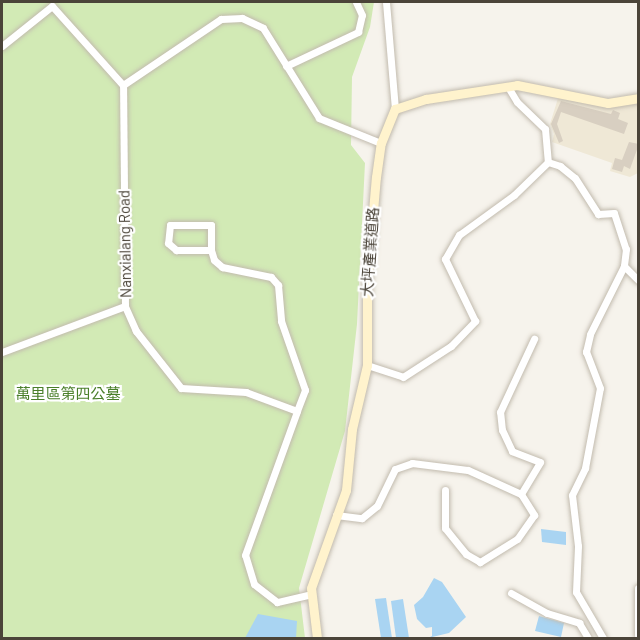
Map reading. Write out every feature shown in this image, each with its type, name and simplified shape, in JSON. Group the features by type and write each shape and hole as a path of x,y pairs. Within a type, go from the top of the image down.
{"street":[{"path":"286,66 358,32 362,15 356,2"},
{"path":"386,2 395,109 426,99 508,87 537,88 608,103 639,98"},
{"path":"2,46 54,4 123,86 221,19 242,18 263,28 319,118 381,143"},
{"name":"Nanxialang Road","path":"123,86 125,306 136,331 181,388 246,392 297,411"},
{"path":"508,87 517,102 545,129 548,162"},
{"name":"大坪產業道路","path":"317,639 312,594 314,570 346,490 352,429 367,365 367,281 381,143 395,109"},
{"path":"548,162 560,166 575,178 598,214 614,213 626,249 624,266 588,343 586,352 600,388 585,468 572,495 578,546 576,592 603,639"},
{"path":"367,365 403,377 451,346 475,321 445,259 459,235 514,195 548,162"},
{"path":"211,250 176,249 168,243 170,225 212,225 211,250 214,260 222,267 272,277 278,285 281,321 305,390 245,555 254,584 277,602 312,594"},
{"path":"624,266 639,280"},
{"path":"2,352 125,306"},
{"path":"521,494 540,462 512,451 501,430 500,412 534,339"},
{"path":"336,515 362,518 377,506 395,469 412,463 468,470 521,494 534,515 517,539 480,562 466,554 445,528 445,490"},
{"path":"638,637 639,588"},
{"path":"511,593 548,613 579,623 588,639"}],"shaded area":[{"path":"559,95 610,107 638,101 638,173 630,177 610,171 612,163 552,142 554,134 550,124"}],"green space":[{"name":"萬里區第四公墓","path":"2,2 374,2 370,27 352,77 351,145 365,163 357,324 345,431 299,588 305,638 2,638"}],"water":[{"path":"541,529 566,532 566,545 542,542"},
{"path":"434,578 442,582 466,617 449,633 428,638 432,636 432,627 426,628 417,619 414,605 423,597"},
{"path":"386,598 392,638 381,638 375,599"},
{"path":"403,599 409,638 396,638 391,601"},
{"path":"258,614 297,621 296,638 245,638"},
{"path":"539,616 564,623 561,637 535,631"}],"building":[{"path":"561,101 611,114 613,110 620,113 618,119 628,123 624,134 561,112 557,124 563,141 559,143 551,124"},
{"path":"629,142 639,144 630,169 624,166 622,172 612,169 615,158 622,160"}]}
